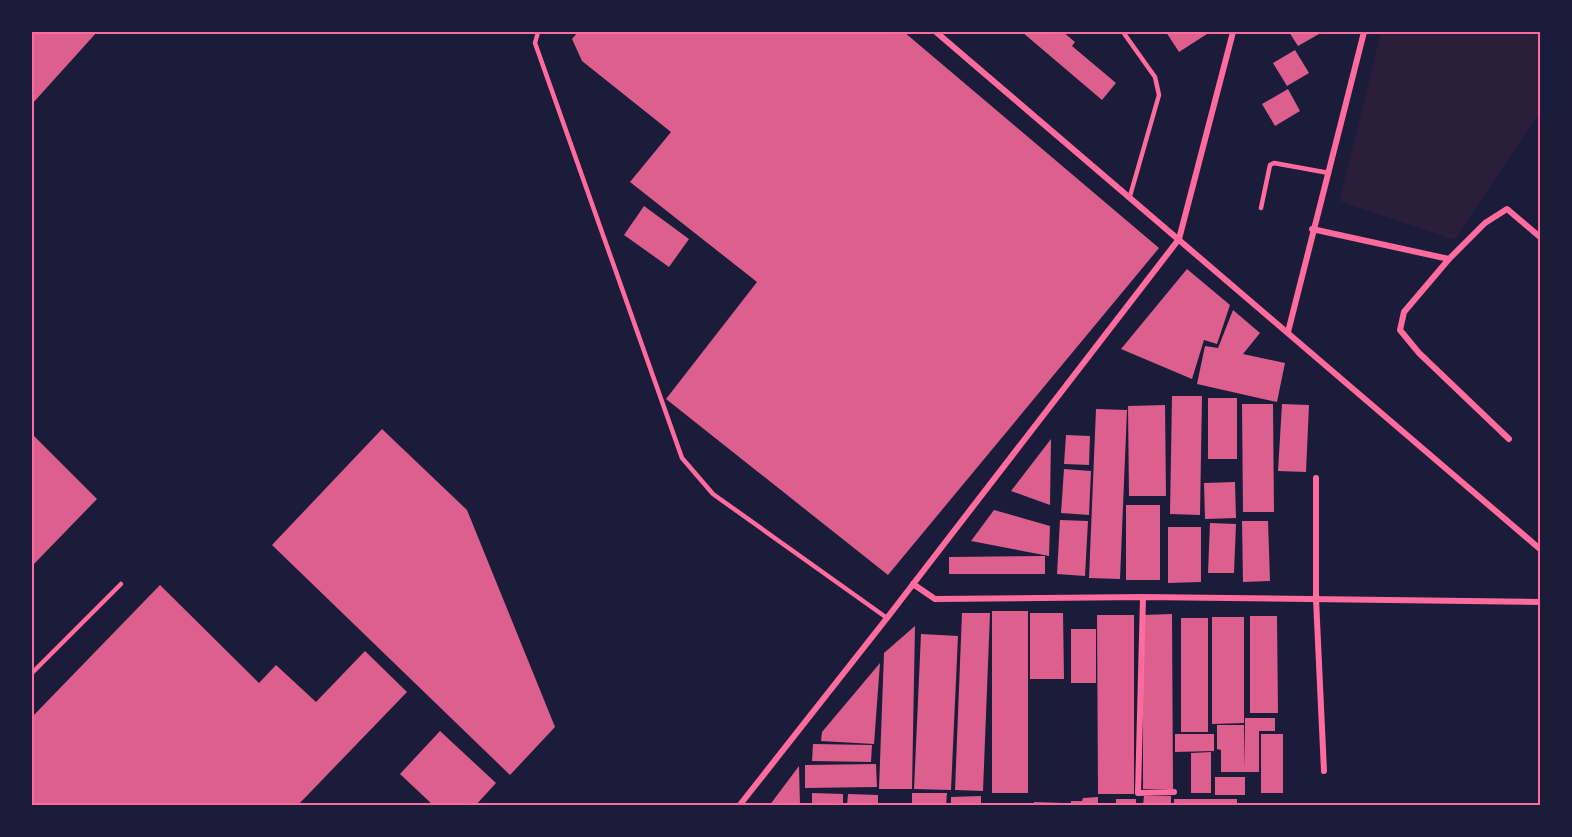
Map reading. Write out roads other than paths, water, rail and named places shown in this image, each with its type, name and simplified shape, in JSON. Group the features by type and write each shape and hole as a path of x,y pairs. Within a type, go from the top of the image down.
{"street":[{"path":"936,32 1540,549"},
{"path":"739,806 1179,239 1233,32"},
{"path":"1288,332 1312,229 1329,173 1364,32"},
{"path":"1509,439 1419,353 1400,330 1404,312 1449,259 1485,223 1507,209 1540,237"},
{"path":"1312,229 1449,259"},
{"path":"1316,478 1316,599 1324,771"},
{"path":"913,584 935,599 1143,597 1540,602"},
{"path":"1143,597 1138,793 1174,792"}],"lane":[{"path":"538,32 535,43 682,458 713,494 887,618"},
{"path":"1123,32 1155,77 1159,95 1130,196"},
{"path":"1261,208 1270,165 1274,163 1329,173"},
{"path":"32,673 121,584"}]}
